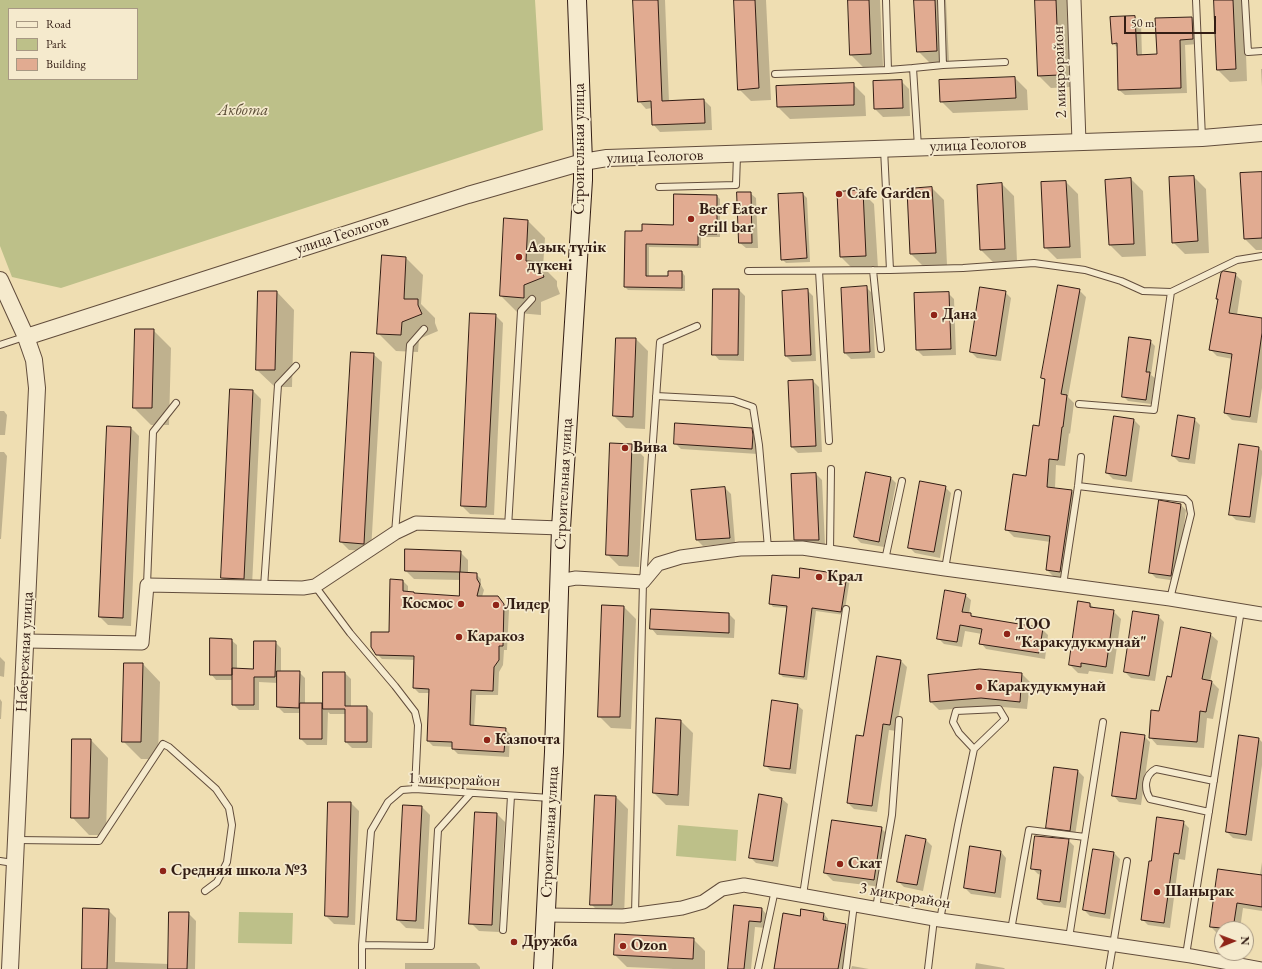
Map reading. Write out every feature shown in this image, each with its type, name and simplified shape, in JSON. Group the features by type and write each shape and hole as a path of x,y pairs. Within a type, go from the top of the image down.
{"main road":[{"name":"Строительная улица","path":"543,969 552,798 561,528 584,162 576,0"}],"street":[{"name":"2 микрорайон","path":"1074,0 1079,142"},
{"name":"улица Геологов","path":"26,337 468,195 584,162 606,158 1202,138 1262,133"},
{"name":"Набережная улица","path":"0,280 26,337 34,360 37,388 16,840 7,862 10,969"},
{"path":"26,641 142,644 147,585 303,588 315,586 396,533 416,523 561,528"},
{"path":"559,582 576,578 643,582 658,564 681,557 740,549 802,548 1170,599 1262,614"},
{"name":"3 микрорайон","path":"546,915 623,916 682,908 703,902 722,889 744,885 937,919 1186,955 1262,969"}],"lane":[{"path":"886,0 888,70"},
{"path":"941,0 943,65"},
{"path":"1196,0 1202,138"},
{"path":"1245,0 1248,52 1262,52"},
{"path":"775,74 888,70 943,65 1005,62"},
{"path":"913,68 918,148"},
{"path":"884,149 890,270"},
{"path":"659,187 736,184 737,154"},
{"path":"748,271 963,268 1034,263 1085,270 1121,281 1143,291 1171,292 1237,260 1262,256"},
{"path":"873,270 881,349"},
{"path":"819,271 829,441"},
{"path":"1079,404 1154,410 1171,292"},
{"path":"508,527 521,311 532,299"},
{"path":"635,914 643,582 660,342 698,326"},
{"path":"396,533 410,345 424,330"},
{"path":"0,345 26,337"},
{"path":"264,587 278,384 296,366"},
{"path":"656,396 733,400 753,407 759,445 768,548"},
{"path":"147,585 153,432 176,403"},
{"path":"1063,585 1081,458"},
{"path":"830,552 831,469"},
{"path":"885,560 902,481"},
{"path":"1078,486 1185,499 1189,503 1191,514 1170,599"},
{"path":"946,569 958,493"},
{"path":"315,586 350,633 415,712 418,725 416,789"},
{"path":"803,895 846,609"},
{"path":"1186,955 1241,610"},
{"path":"928,969 937,919 974,749 1005,719 999,708 956,711 954,722 959,733 974,749"},
{"path":"876,908 892,815 899,720"},
{"path":"1069,938 1103,722"},
{"path":"16,840 99,841 163,744 216,789 229,808 232,825 227,862 217,882 205,891"},
{"path":"1209,812 1150,799 1145,791 1147,777 1150,772 1156,769 1214,781"},
{"name":"1 микрорайон","path":"362,969 362,945 371,831 388,802 402,790 416,789 552,798"},
{"path":"362,945 431,946 438,830 471,793"},
{"path":"503,930 511,796"},
{"path":"1011,930 1029,830 1085,837"},
{"path":"1109,969 1128,861"},
{"path":"758,969 775,890"},
{"path":"846,969 854,904"}],"green space":[{"name":"Акбота","path":"0,0 535,0 543,130 61,288 12,277 0,246"},
{"path":"678,825 738,830 736,861 676,856"},
{"path":"239,912 293,913 292,944 238,943"}],"building":[{"path":"633,0 658,0 662,101 704,99 705,123 652,125 651,101 638,102"},
{"path":"734,0 755,0 759,88 738,90"},
{"path":"848,0 869,0 871,54 850,55"},
{"path":"914,0 935,0 937,51 917,52"},
{"path":"1035,0 1056,0 1059,75 1038,76"},
{"path":"1214,0 1233,0 1236,69 1217,70"},
{"path":"1135,16 1137,55 1157,54 1155,18 1192,17 1193,39 1180,40 1181,88 1118,90 1117,43 1112,44 1110,17"},
{"path":"1015,77 1016,98 940,102 939,80"},
{"path":"902,80 903,108 874,109 873,81"},
{"path":"854,83 854,105 777,107 776,86"},
{"path":"1262,172 1262,238 1244,239 1240,173"},
{"path":"1194,176 1198,241 1172,243 1169,177"},
{"path":"1131,178 1134,244 1109,245 1105,180"},
{"path":"1066,181 1070,247 1044,248 1041,182"},
{"path":"1002,183 1005,249 980,250 977,185"},
{"path":"932,187 936,253 910,254 907,189"},
{"path":"863,190 866,256 840,257 837,192"},
{"path":"737,192 751,192 752,243 739,243"},
{"path":"803,193 807,258 781,260 778,194"},
{"path":"674,194 717,195 717,234 698,234 698,245 646,244 646,276 668,276 668,271 682,271 682,288 624,287 625,231 642,231 642,224 673,225"},
{"path":"504,218 528,220 526,261 540,262 540,268 544,277 524,285 524,298 500,296"},
{"path":"382,255 406,257 404,299 418,299 418,305 422,314 402,322 401,335 377,334"},
{"path":"1224,271 1236,273 1229,313 1262,318 1262,333 1250,417 1224,413 1232,354 1209,350 1218,299 1216,299 1221,273"},
{"path":"1058,285 1080,289 1061,394 1067,395 1058,460 1049,459 1047,487 1072,490 1060,572 1046,570 1050,536 1005,530 1013,474 1026,476 1033,425 1039,426 1045,379 1041,378"},
{"path":"867,286 870,352 844,353 841,288"},
{"path":"980,287 1006,291 996,356 970,352"},
{"path":"713,289 739,289 738,355 712,355"},
{"path":"808,289 811,355 785,356 782,291"},
{"path":"258,291 277,291 275,370 256,370"},
{"path":"949,292 951,349 916,350 914,293"},
{"path":"470,313 496,314 486,507 461,506"},
{"path":"135,329 154,329 152,408 133,408"},
{"path":"1129,337 1151,340 1146,372 1150,372 1146,400 1122,397"},
{"path":"616,338 636,338 633,417 613,416"},
{"path":"351,352 374,353 364,544 340,542"},
{"path":"813,380 816,446 791,447 788,381"},
{"path":"230,389 253,390 244,579 221,578"},
{"path":"1178,415 1195,418 1189,459 1172,456"},
{"path":"1114,416 1134,419 1126,476 1106,473"},
{"path":"675,423 752,428 752,449 674,444"},
{"path":"107,426 131,427 123,618 99,617"},
{"path":"610,443 632,444 628,556 606,555"},
{"path":"1239,444 1259,447 1250,517 1229,515"},
{"path":"866,472 891,477 879,542 854,537"},
{"path":"816,473 819,540 794,540 791,474"},
{"path":"920,481 946,486 934,552 908,548"},
{"path":"725,487 730,538 696,540 691,490"},
{"path":"1159,500 1181,504 1171,576 1149,573"},
{"path":"405,549 461,551 460,572 405,571"},
{"path":"800,568 847,575 841,612 812,608 804,677 779,674 787,606 769,604 772,575 799,578"},
{"path":"460,572 477,573 477,579 480,584 477,596 498,596 504,604 503,646 499,646 499,660 494,667 493,691 471,690 470,725 506,728 504,752 452,749 452,742 427,741 429,689 413,688 414,656 376,655 371,647 371,632 389,632 390,579 403,580 403,591 459,596"},
{"path":"945,590 966,594 962,612 971,613 971,616 1043,628 1039,653 979,644 982,629 960,625 957,642 937,639"},
{"path":"1078,601 1090,603 1090,607 1114,610 1106,667 1081,663 1081,667 1069,665"},
{"path":"602,605 624,606 620,717 598,717"},
{"path":"651,609 729,613 729,633 650,629"},
{"path":"1133,611 1159,615 1149,676 1124,672"},
{"path":"1181,627 1211,633 1202,679 1212,681 1206,712 1200,711 1197,742 1149,738 1151,710 1159,711 1167,676 1171,677"},
{"path":"210,638 232,639 232,675 210,675"},
{"path":"254,641 276,641 275,677 254,677 254,705 232,705 232,668 253,669"},
{"path":"877,656 901,660 890,725 883,724 872,806 847,803 856,735 863,736"},
{"path":"124,663 143,663 141,742 122,742"},
{"path":"980,669 1022,673 1020,702 981,698 930,702 928,675"},
{"path":"277,671 300,671 299,708 277,707"},
{"path":"323,672 345,672 345,706 367,706 367,742 345,742 345,709 323,709"},
{"path":"772,700 798,704 790,769 764,766"},
{"path":"300,703 322,703 322,739 300,739"},
{"path":"656,718 681,720 678,795 653,793"},
{"path":"1121,732 1145,735 1136,799 1112,796"},
{"path":"1239,735 1259,738 1246,835 1226,832"},
{"path":"72,739 91,739 89,818 71,818"},
{"path":"1054,767 1078,770 1070,831 1046,828"},
{"path":"759,794 782,798 773,861 749,858"},
{"path":"595,795 616,796 612,905 590,905"},
{"path":"328,802 351,802 348,917 325,916"},
{"path":"403,805 422,806 416,921 397,920"},
{"path":"475,812 497,813 492,925 469,924"},
{"path":"1157,817 1184,821 1179,854 1174,853 1164,923 1141,920"},
{"path":"832,820 882,827 874,880 824,873"},
{"path":"906,835 926,839 917,885 897,882"},
{"path":"1035,836 1069,839 1060,902 1037,899 1041,870 1031,869"},
{"path":"970,846 1001,851 995,893 964,888"},
{"path":"1093,849 1114,852 1105,914 1083,910"},
{"path":"1218,869 1262,875 1262,907 1237,903 1234,921 1214,921 1214,927 1210,927"},
{"path":"734,905 762,908 761,922 749,921 744,969 728,969"},
{"path":"83,908 109,909 107,969 82,969"},
{"path":"801,909 824,913 823,920 846,924 838,969 774,969 783,913 800,916"},
{"path":"169,912 189,912 187,969 168,969"},
{"path":"615,934 694,938 693,959 614,955"}],"place":[{"name":"Cafe Garden","path":"839,194"},
{"name":"Beef Eater grill bar","path":"691,219"},
{"name":"Азық түлік дүкені","path":"519,257"},
{"name":"Дана","path":"934,315"},
{"name":"Вива","path":"625,448"},
{"name":"Крал","path":"819,577"},
{"name":"Космос","path":"461,604"},
{"name":"Лидер","path":"496,605"},
{"name":"ТОО \"Каракудукмунай\"","path":"1007,634"},
{"name":"Каракоз","path":"459,637"},
{"name":"Каракудукмунай","path":"979,687"},
{"name":"Казпочта","path":"487,740"},
{"name":"Скат","path":"840,864"},
{"name":"Средняя школа №3","path":"163,871"},
{"name":"Шанырак","path":"1157,892"},
{"name":"Дружба","path":"514,942"},
{"name":"Ozon","path":"623,946"}]}
